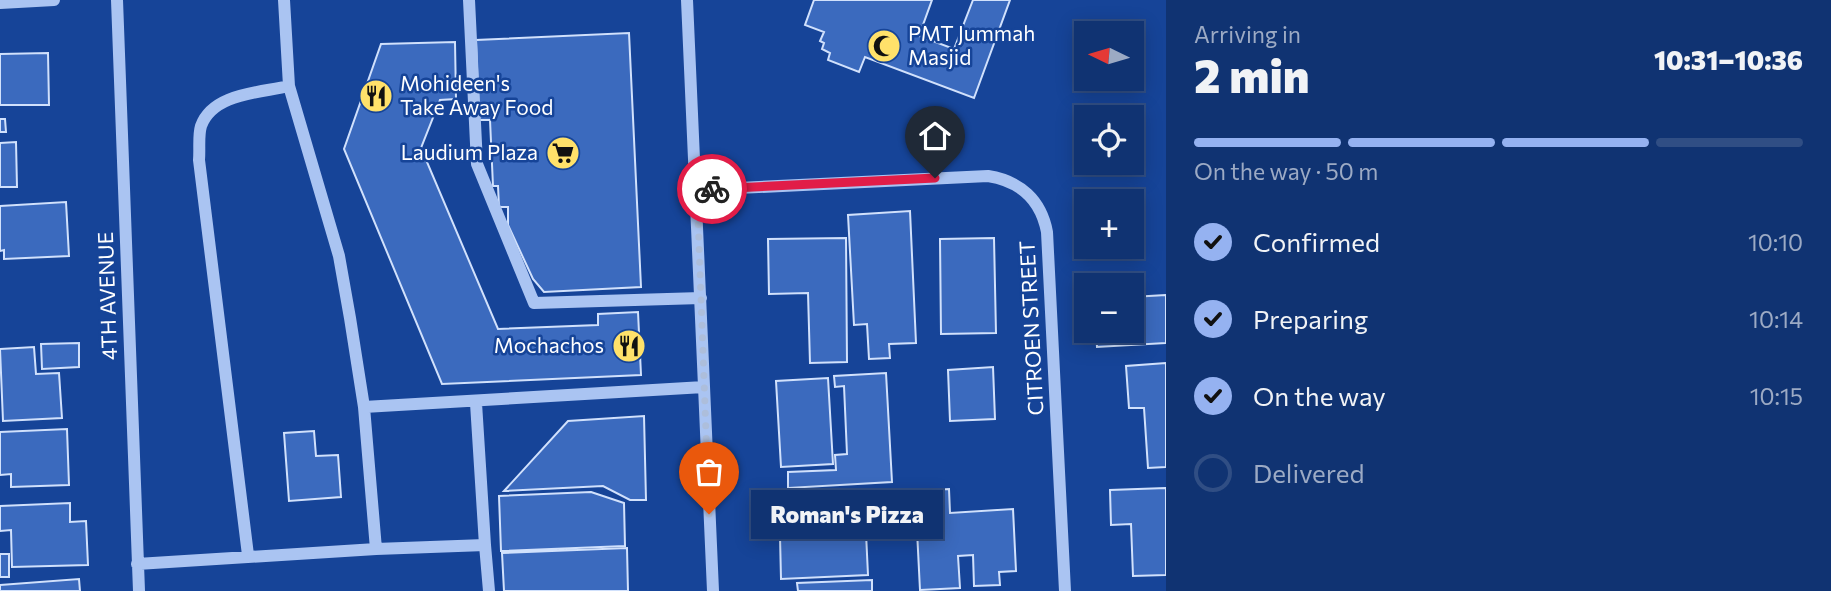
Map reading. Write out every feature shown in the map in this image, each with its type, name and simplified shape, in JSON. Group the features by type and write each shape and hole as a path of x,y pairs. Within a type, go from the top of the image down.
{"street":[{"path":"0,3 54,0"},
{"name":"4TH AVENUE","path":"117,0 139,591"},
{"path":"284,0 289,86 340,256 365,407 376,549"},
{"path":"469,0 477,164 534,303 701,298"},
{"path":"687,0 713,591"},
{"path":"248,555 200,160 201,127 208,113 221,101 289,86"},
{"name":"CITROEN STREET","path":"697,190 988,176 1009,180 1033,199 1047,232 1065,591"},
{"path":"365,407 704,387"},
{"path":"475,402 489,591"},
{"path":"137,564 248,555 485,545"}],"building":[{"name":"PMT Jummah Masjid","path":"814,0 932,0 919,36 954,49 973,0 1010,0 974,98 865,57 859,72 828,60 830,53 822,49 824,43 820,41 824,32 805,25"},
{"name":"Laudium Plaza","path":"629,33 641,287 544,292 533,279 508,225 508,207 499,207 498,186 493,186 490,120 479,120 476,40"},
{"path":"455,42 456,99 440,100 421,148 498,329 598,325 598,314 638,312 641,375 442,384 344,149 381,44"},
{"path":"48,53 49,105 0,105 0,54"},
{"path":"0,119 5,119 6,132 0,132"},
{"path":"16,142 17,187 0,187 0,143"},
{"path":"66,202 69,256 4,259 4,250 0,251 0,206"},
{"path":"910,211 916,343 889,344 890,358 869,359 867,324 854,325 848,215"},
{"path":"846,238 847,362 810,363 808,293 769,294 768,239"},
{"path":"994,238 996,333 941,334 940,239"},
{"path":"1166,295 1166,343 1097,347 1097,343 1144,343 1144,296"},
{"path":"79,343 79,367 42,369 41,344"},
{"path":"34,347 36,374 59,373 62,418 3,421 0,349"},
{"path":"1166,363 1166,467 1148,468 1144,408 1129,408 1126,366"},
{"path":"993,367 995,419 950,421 948,370"},
{"path":"886,373 892,482 788,488 788,472 836,470 835,455 847,454 844,386 835,387 834,376"},
{"path":"828,378 833,464 781,467 776,381"},
{"path":"644,416 646,500 630,500 603,486 504,491 568,421"},
{"path":"67,429 69,485 11,487 11,474 0,475 0,432"},
{"path":"314,431 316,456 338,455 341,497 289,501 284,433"},
{"path":"1166,488 1166,575 1133,576 1131,524 1111,525 1110,490"},
{"path":"949,489 950,513 1013,509 1016,571 999,572 1000,585 974,586 973,555 958,556 960,588 920,590 915,491"},
{"path":"847,491 848,513 865,512 868,575 781,579 780,536 791,536 789,494"},
{"path":"591,492 624,503 625,546 501,551 499,496"},
{"path":"70,503 70,522 86,521 88,565 12,567 11,530 0,531 0,506"},
{"path":"627,548 628,591 504,591 502,553"},
{"path":"0,554 9,554 9,577 0,577"},
{"path":"79,579 80,591 0,591 0,585"},
{"path":"872,580 872,591 798,591 797,583"}],"way so far":[{"path":"709,514 697,190 712,189"}],"place":[{"name":"PMT Jummah Masjid","path":"884,46"},
{"name":"Mohideen's Take Away Food","path":"376,96"},
{"name":"Laudium Plaza","path":"563,153"},
{"name":"Mochachos","path":"629,346"},
{"name":"Roman's Pizza","path":"709,514"}],"route":[{"path":"712,189 935,178"}]}
